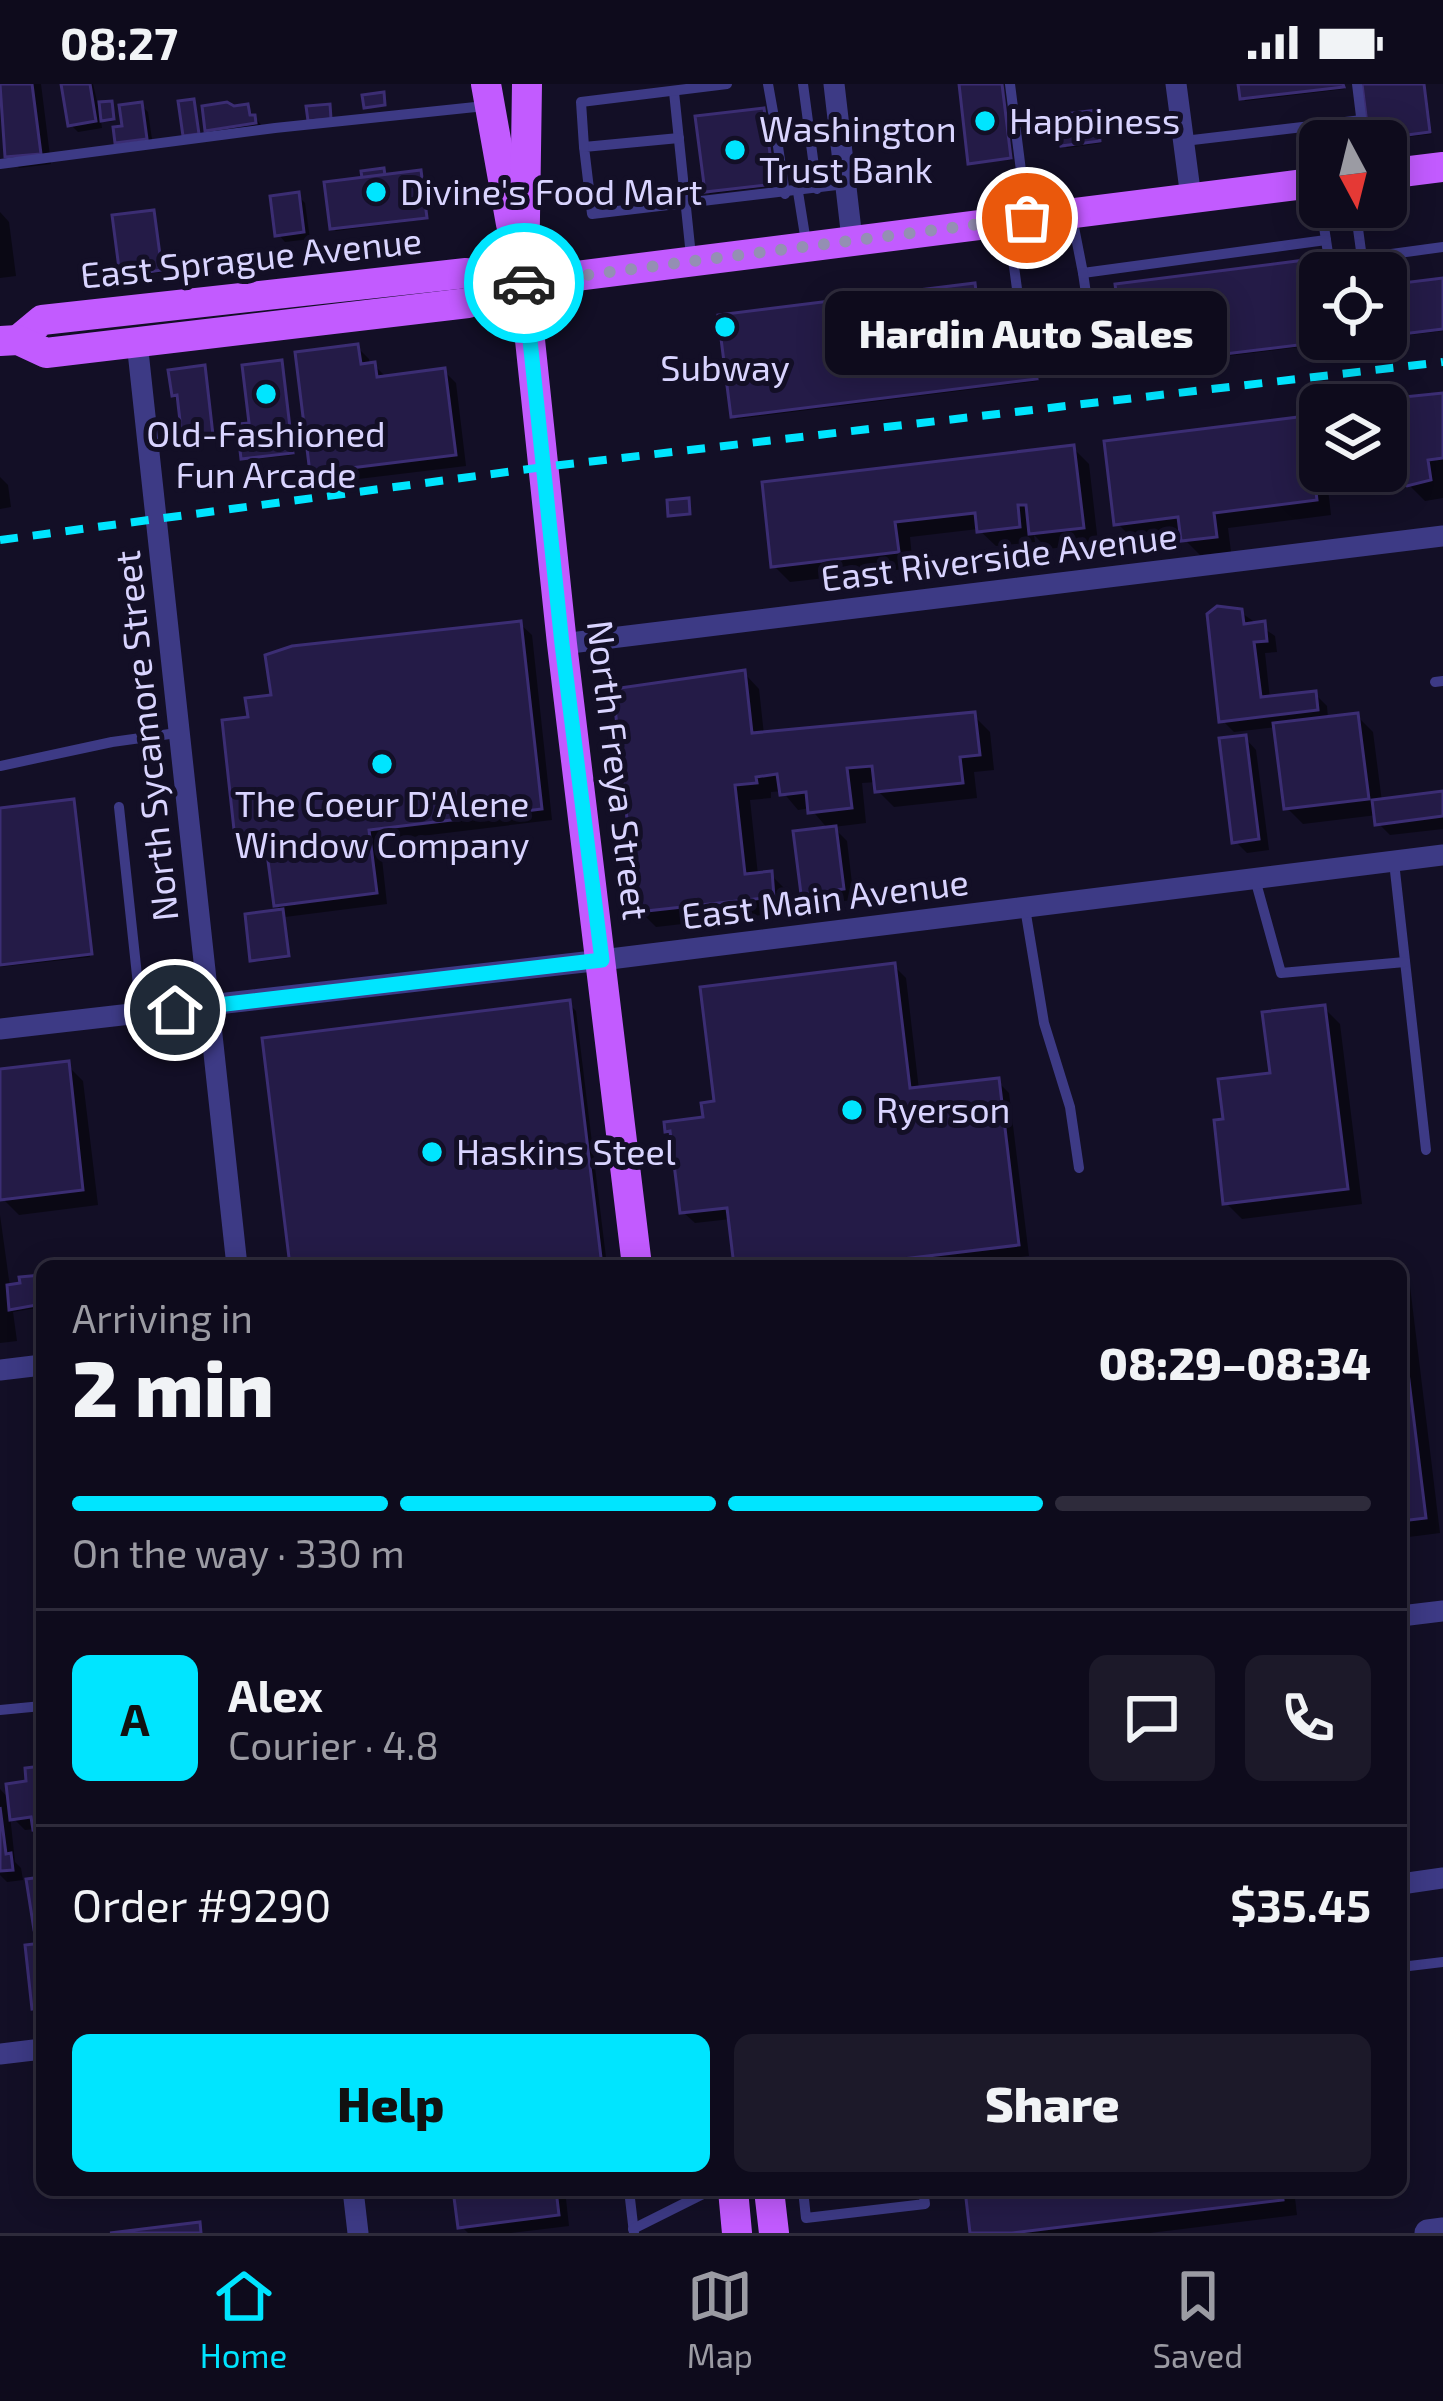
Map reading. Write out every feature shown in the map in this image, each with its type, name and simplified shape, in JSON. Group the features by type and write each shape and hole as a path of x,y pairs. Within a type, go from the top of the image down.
{"main road":[{"path":"510,284 527,84"},
{"path":"487,95 510,284"},
{"path":"1407,171 1443,167"},
{"name":"East Sprague Avenue","path":"9,340 46,353 468,303 510,284 691,259 1190,198 1299,194"},
{"name":"East Sprague Avenue","path":"9,340 42,320 466,273 510,284"},
{"name":"North Freya Street","path":"510,284 562,644 636,1260"},
{"path":"734,2196 737,2233"},
{"path":"770,2196 774,2233"}],"street":[{"path":"833,84 852,239"},
{"path":"1176,84 1190,198"},
{"name":"North Sycamore Street","path":"136,342 236,1260"},
{"name":"East Riverside Avenue","path":"562,644 1443,536"},
{"name":"East Main Avenue","path":"0,1029 1443,856"},
{"path":"0,1370 36,1366"},
{"path":"1407,1615 1443,1610"},
{"path":"1407,1883 1443,1879"},
{"path":"0,2054 36,2050"},
{"path":"354,2196 358,2233"},
{"path":"1428,2233 1443,2231"}],"lane":[{"path":"727,84 581,102 592,214 846,184"},
{"path":"768,84 773,112"},
{"path":"803,84 817,189"},
{"path":"1010,84 1022,326"},
{"path":"1357,84 1361,120"},
{"path":"674,92 691,259"},
{"path":"0,164 487,95"},
{"path":"1184,142 1299,128"},
{"path":"776,133 806,245"},
{"path":"584,147 679,138"},
{"path":"1071,213 1096,362"},
{"path":"1324,228 1328,252"},
{"path":"1358,228 1362,258 1443,247"},
{"path":"1084,274 1326,240"},
{"path":"0,766 177,733"},
{"path":"119,807 141,1013"},
{"path":"1394,862 1426,1150"},
{"path":"1255,879 1281,973 1405,962"},
{"path":"1025,908 1044,1024 1070,1107 1079,1168"},
{"path":"0,1711 36,1707"},
{"path":"1407,1966 1443,1962"},
{"path":"630,2196 634,2231 696,2196"},
{"path":"804,2196 806,2218 924,2197"}],"building":[{"path":"0,84 32,84 41,154 5,157"},
{"path":"61,84 90,84 96,121 68,126"},
{"name":"Happiness","path":"959,84 1002,84 1011,158 968,164"},
{"path":"1238,84 1343,84 1344,87 1240,99"},
{"path":"1362,84 1424,84 1430,132 1407,135 1407,120 1366,120"},
{"path":"384,92 385,105 364,108 362,95"},
{"path":"194,99 199,134 183,136 178,101"},
{"path":"112,101 114,119 101,121 99,102"},
{"path":"142,102 147,139 115,143 113,127 122,126 119,105"},
{"path":"248,104 256,123 205,131 202,106"},
{"path":"330,104 331,119 308,121 306,106"},
{"name":"Washington Trust Bank","path":"764,108 774,184 705,192 695,116"},
{"path":"1097,110 1100,141 1061,146 1057,115"},
{"name":"Divine's Food Mart","path":"384,168 390,213 367,216 361,171"},
{"path":"421,170 427,218 330,229 324,182"},
{"path":"299,192 304,232 275,236 270,196"},
{"path":"154,210 162,270 120,276 112,215"},
{"path":"1299,261 1299,345 1125,366 1115,284"},
{"path":"1443,278 1443,329 1407,333 1407,282"},
{"path":"975,283 982,342 1032,336 1037,379 731,417 718,315"},
{"path":"358,344 361,364 375,362 377,377 445,368 456,455 310,473 295,352"},
{"name":"Old-Fashioned Fun Arcade","path":"282,360 293,453 241,459 237,424 249,423 242,365"},
{"path":"205,365 213,435 182,438 177,395 172,396 168,370"},
{"path":"1443,393 1443,458 1428,460 1431,480 1407,486 1407,397"},
{"path":"1299,417 1299,492 1316,492 1317,500 1214,513 1217,537 1181,541 1178,517 1114,525 1104,441"},
{"path":"1074,445 1084,528 1029,534 1026,505 1018,505 1020,527 977,532 975,513 895,522 899,552 771,567 762,482"},
{"path":"689,498 690,514 668,516 667,500"},
{"path":"1217,606 1242,609 1244,624 1265,621 1267,641 1254,642 1261,697 1316,691 1318,710 1219,722 1207,614"},
{"name":"The Coeur D'Alene Window Company","path":"521,621 542,809 369,830 377,893 274,906 266,846 236,848 222,720 248,717 245,698 271,695 265,655 292,646"},
{"path":"745,670 752,733 975,712 980,755 960,757 963,783 875,792 872,766 847,768 852,808 808,813 806,792 780,795 777,774 756,777 757,783 735,785 745,874 772,871 774,897 637,912 613,689"},
{"path":"1358,713 1369,799 1284,809 1273,723"},
{"path":"1246,735 1259,839 1232,843 1219,738"},
{"path":"1443,791 1443,816 1375,825 1372,800"},
{"path":"74,799 92,954 0,965 0,808"},
{"path":"836,826 844,889 801,894 793,831"},
{"path":"283,909 289,956 250,961 245,914"},
{"name":"Ryerson","path":"895,963 910,1088 999,1078 1019,1245 895,1260 733,1260 727,1208 680,1213 670,1131 665,1132 664,1122 703,1117 701,1103 714,1101 700,987"},
{"name":"Haskins Steel","path":"570,1000 601,1260 289,1260 262,1038"},
{"path":"1325,1005 1348,1189 1223,1204 1214,1120 1223,1119 1218,1079 1270,1073 1262,1012"},
{"path":"69,1061 83,1190 0,1200 0,1069"},
{"path":"36,1276 36,1305 9,1310 7,1285 20,1283 19,1277"},
{"path":"1407,1364 1426,1518 1407,1520"},
{"path":"36,1767 36,1830 31,1817 10,1820 6,1784 26,1781 25,1768"},
{"path":"0,1807 6,1854 11,1853 13,1870 0,1871"},
{"path":"36,1878 36,1930 34,1930 26,1879"},
{"path":"36,1944 36,2009 32,2009 25,1945"},
{"path":"454,2196 557,2196 559,2215 458,2228"},
{"path":"966,2196 1283,2196 1283,2200 1012,2233 970,2233"},
{"path":"200,2222 201,2233 110,2233"}],"railway":[{"path":"0,540 544,467 1443,362"}],"way so far":[{"path":"524,283 1027,218"}],"place":[{"name":"Happiness","path":"985,121"},
{"name":"Washington Trust Bank","path":"735,150"},
{"name":"Divine's Food Mart","path":"376,192"},
{"name":"Hardin Auto Sales","path":"1027,218"},
{"name":"Subway","path":"725,327"},
{"name":"Old-Fashioned Fun Arcade","path":"266,394"},
{"name":"The Coeur D'Alene Window Company","path":"382,764"},
{"name":"Ryerson","path":"852,1110"},
{"name":"Haskins Steel","path":"432,1152"}],"route":[{"path":"175,1010 602,960 524,283"}]}
